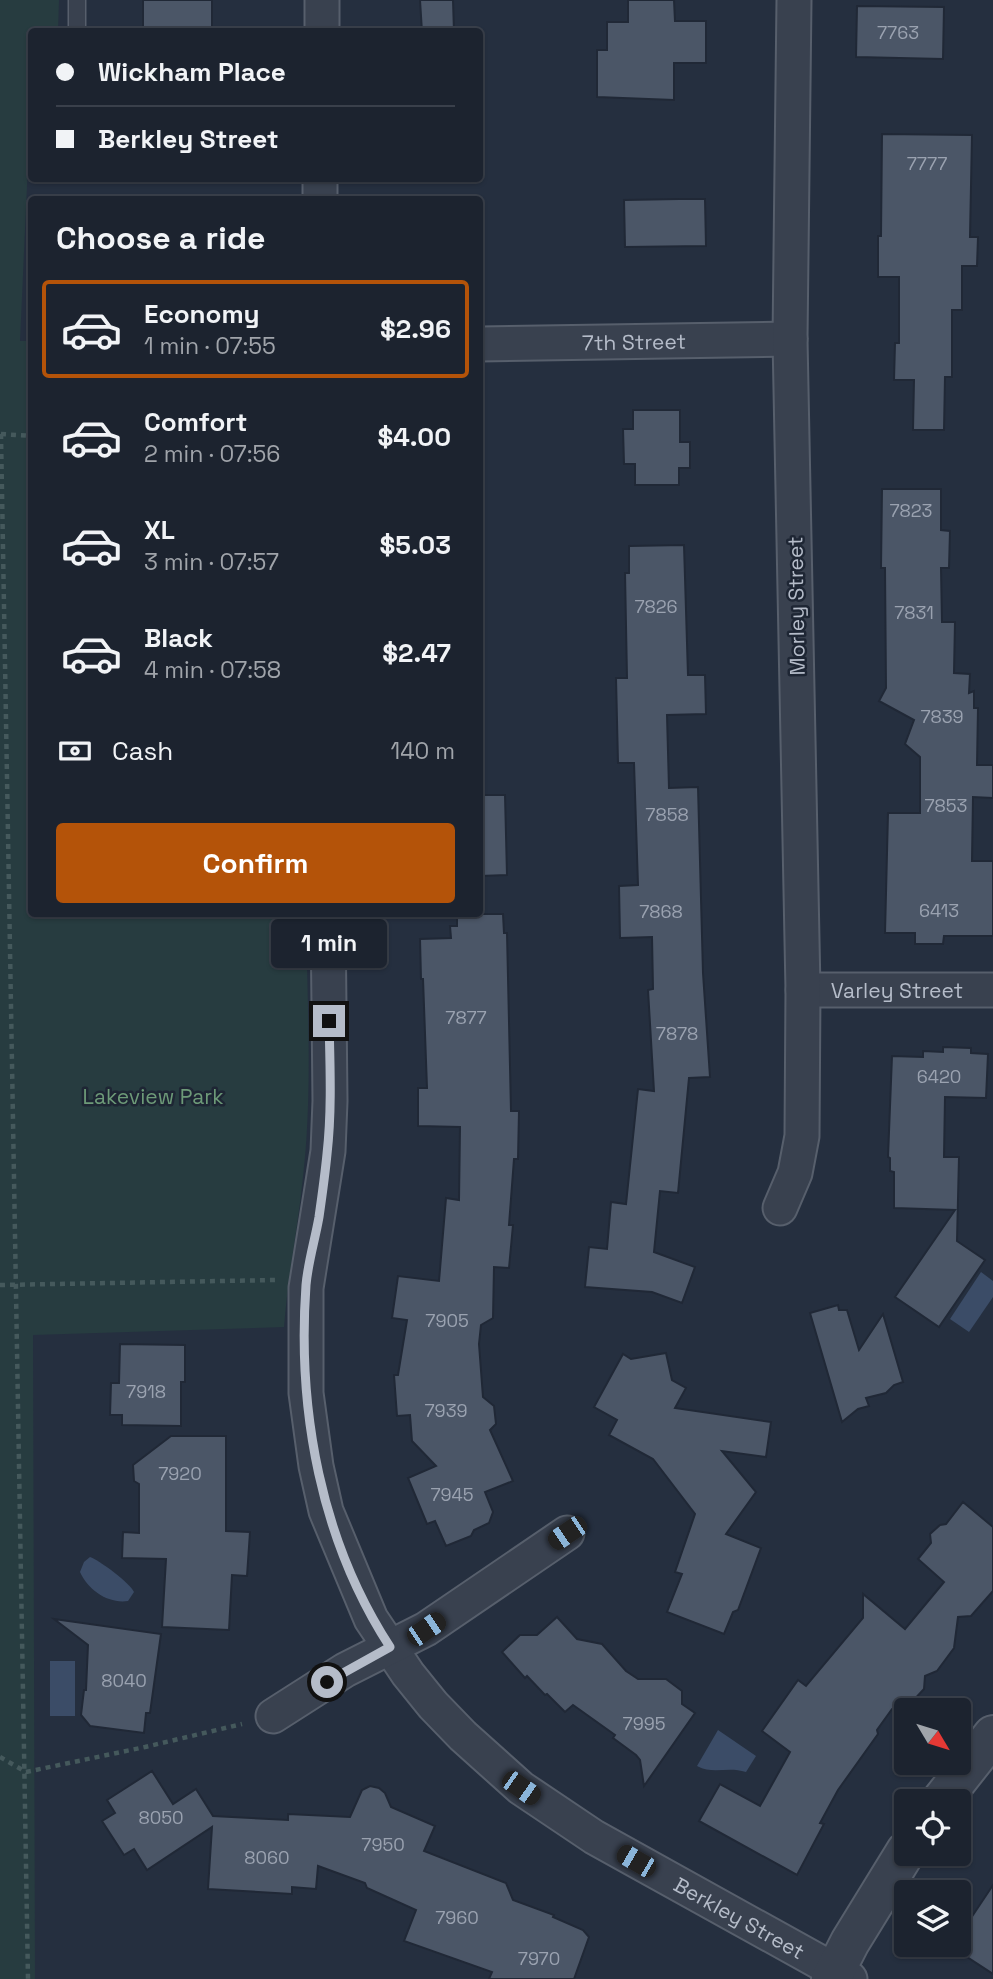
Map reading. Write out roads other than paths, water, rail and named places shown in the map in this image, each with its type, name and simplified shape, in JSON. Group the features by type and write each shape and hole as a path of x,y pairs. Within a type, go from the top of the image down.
{"street":[{"path":"321,28 322,0"},
{"name":"Morley Street","path":"780,1208 794,1173 802,1136 803,990 790,339 794,0"},
{"name":"7th Street","path":"483,344 790,339"},
{"name":"Berkley Street","path":"328,917 328,1151 307,1279 306,1393 316,1466 326,1511 371,1619 441,1713 521,1788 605,1843 838,1976"},
{"name":"Varley Street","path":"803,990 993,990"},
{"path":"274,1716 345,1670 426,1629 567,1533"},
{"path":"950,1789 993,1735"},
{"path":"838,1976 898,1866"}],"lane":[{"path":"77,0 77,28"}],"water":[{"path":"981,1272 993,1281 993,1297 969,1332 950,1319"},
{"path":"90,1557 114,1572 131,1588 134,1592 128,1601 106,1598 88,1585 80,1572 84,1562"},
{"path":"50,1661 75,1661 75,1716 50,1716"},
{"path":"718,1730 756,1756 746,1772 709,1770 697,1766"}],"park label":[{"name":"Lakeview Park","path":"153,1096"}]}
